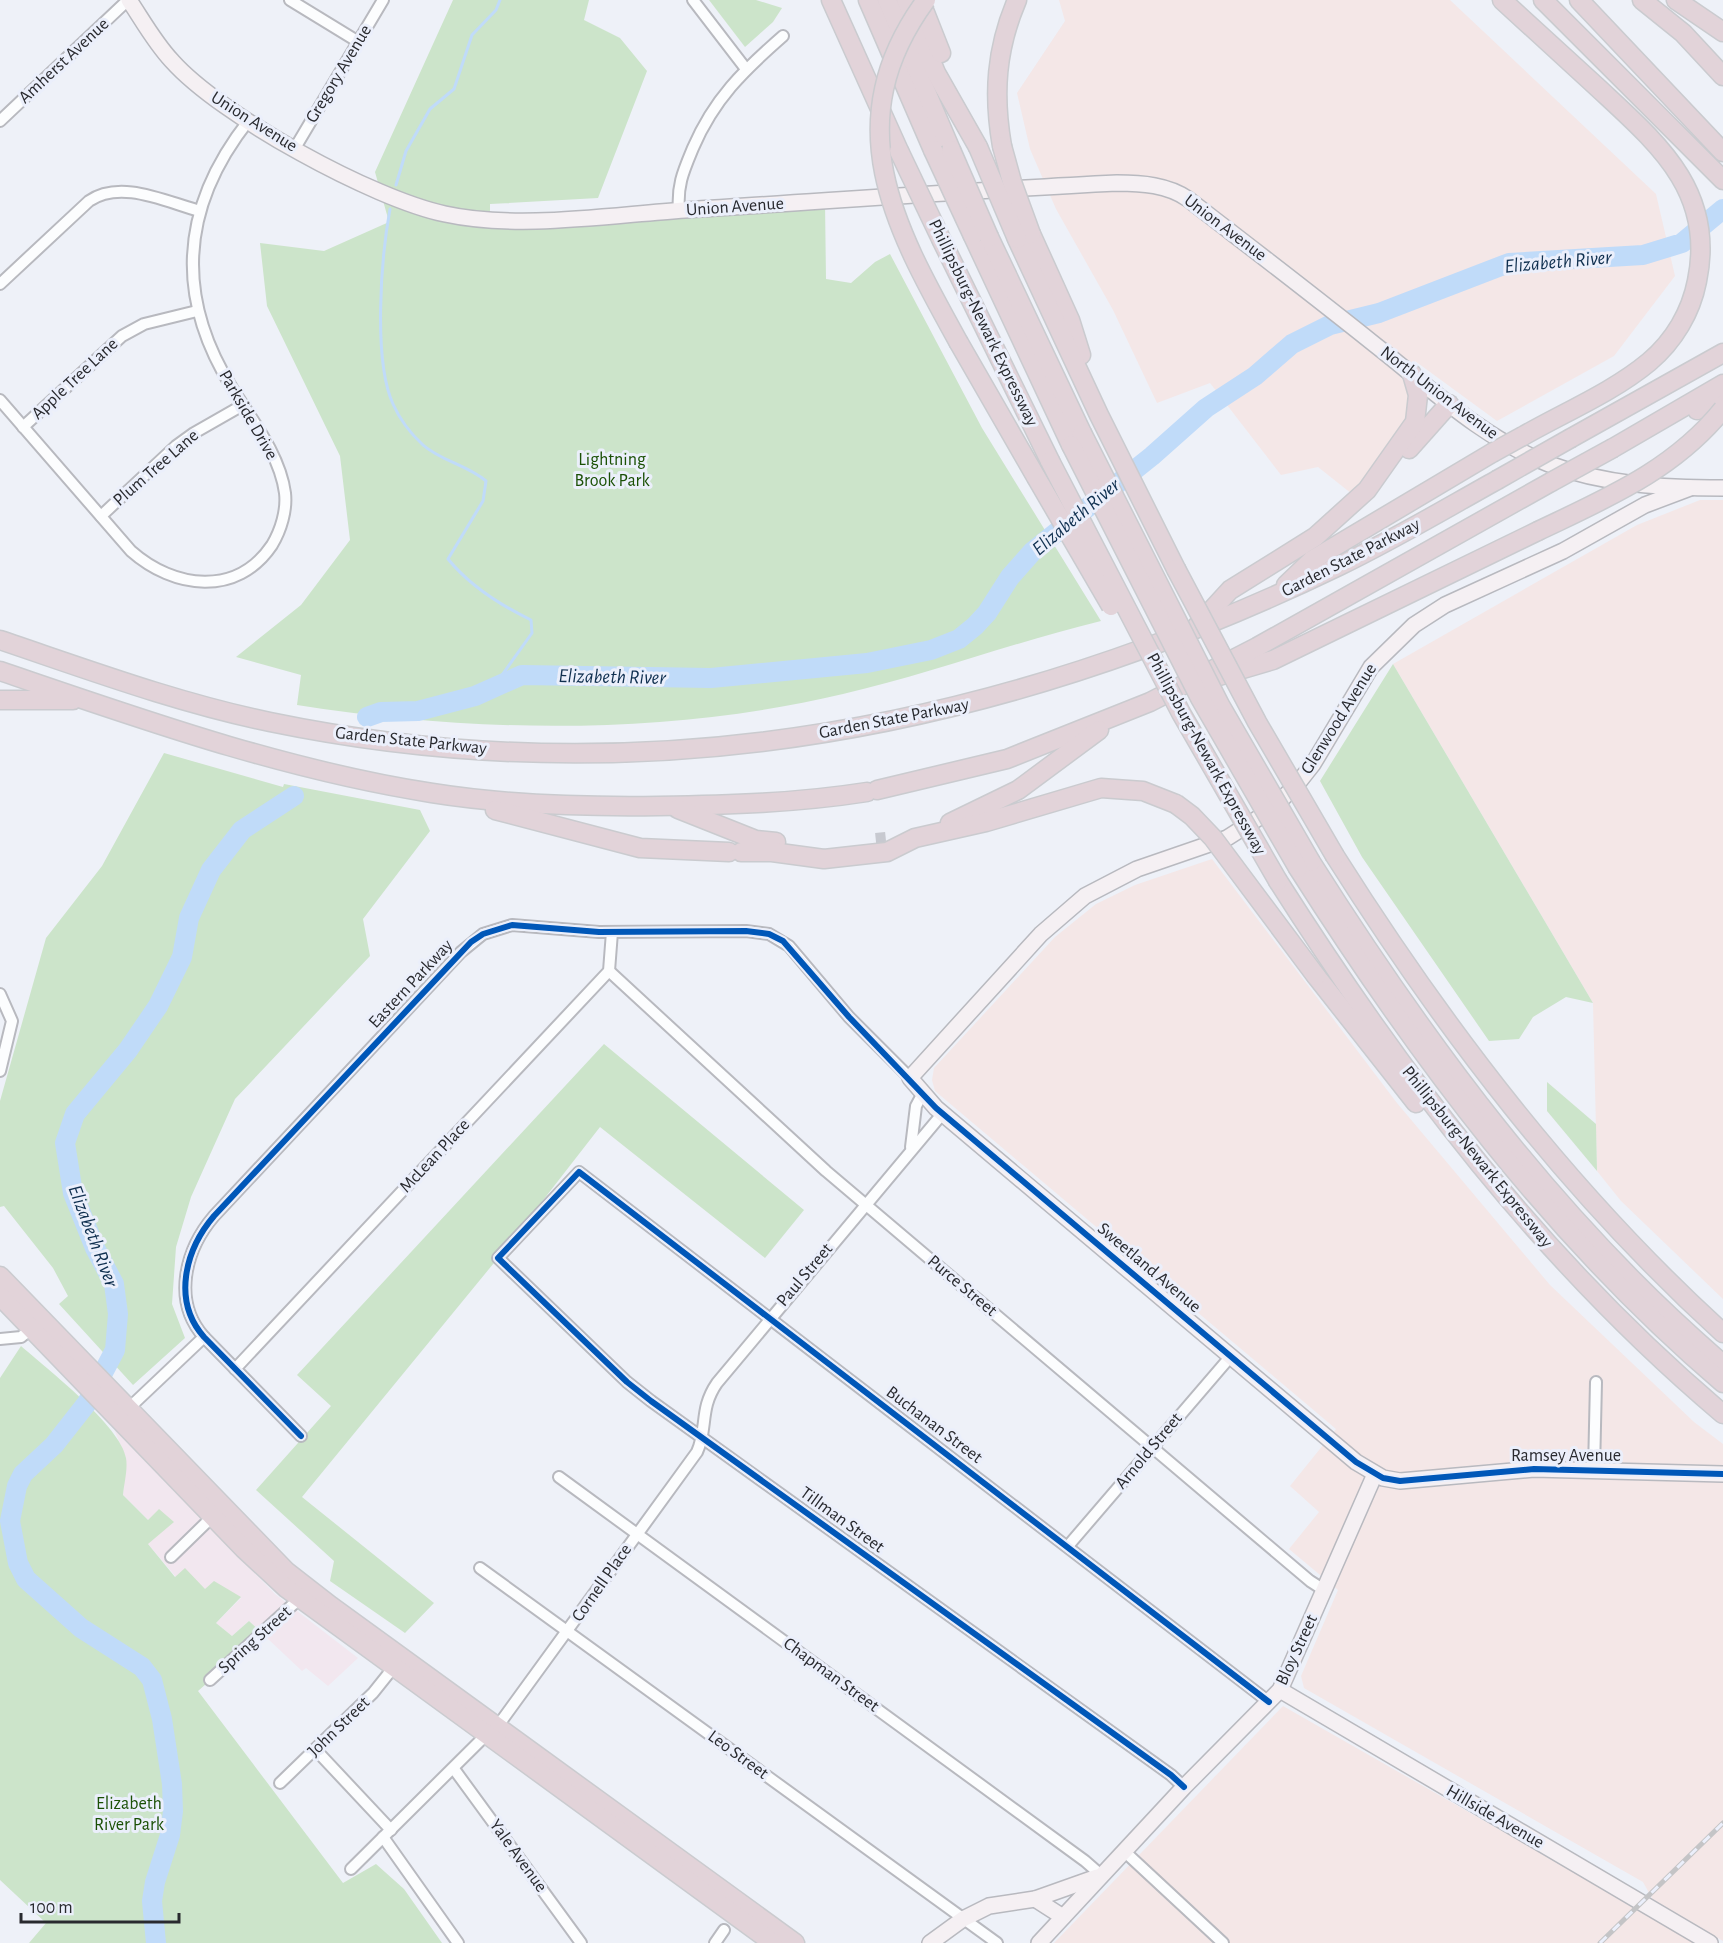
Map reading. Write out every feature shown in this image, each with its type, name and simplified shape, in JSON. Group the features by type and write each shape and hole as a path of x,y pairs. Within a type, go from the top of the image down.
{"highway":[{"name":"Phillipsburg-Newark Expressway","path":"831,0 899,151 1050,461 1181,713 1278,881 1349,990 1451,1130 1539,1234 1634,1334 1723,1414"},
{"path":"844,0 873,94"},
{"name":"Phillipsburg-Newark Expressway","path":"868,0 942,150 1077,439 1304,865 1377,989 1456,1099 1543,1205 1631,1299 1723,1383"},
{"name":"Phillipsburg-Newark Expressway","path":"886,0 942,150"},
{"path":"906,0 936,73 978,147 1024,236 1099,415 1238,688 1335,856 1454,1031 1555,1160 1649,1263 1723,1333"},
{"path":"920,0 978,147"},
{"path":"926,0 902,39 887,77 879,123 880,157 887,190 898,223 959,343 1116,616 1181,713"},
{"path":"1017,0 1004,35 997,73 997,109 1002,146 1015,191 1024,236"},
{"path":"1274,596 1312,560 1492,453 1625,378 1657,354 1685,316 1693,298 1701,250 1698,220 1682,177 1652,138 1502,0"},
{"path":"1543,0 1723,180"},
{"path":"1579,0 1723,151"},
{"path":"1642,0 1683,33 1723,76"},
{"path":"1676,0 1723,32"},
{"name":"Garden State Parkway","path":"0,640 183,700 296,727 396,741 497,751 576,753 671,750 788,739 862,727 975,703 1041,684 1192,631 1274,596 1372,550 1723,353"},
{"path":"1366,490 1415,422 1419,402 1412,374"},
{"name":"Garden State Parkway","path":"0,671 200,738 275,759 433,794 556,806 671,806 778,803 872,791 1007,759 1117,716 1183,686 1613,448 1723,384"},
{"path":"1613,448 1723,398"},
{"path":"1192,631 1230,590 1315,537 1401,458 1449,404"},
{"path":"1183,686 1273,660 1654,473 1692,443 1723,409"},
{"path":"3,700 84,699"},
{"path":"433,794 640,848 772,852 815,859 846,858 887,852 1018,790 1117,716"},
{"path":"671,806 756,840 825,847 921,837 1006,817 1101,788 1143,791 1176,804 1192,816 1213,838 1316,976 1417,1104 1451,1130"},
{"name":"Phillipsburg-Newark Expressway","path":"1304,865 1455,1072 1544,1184 1633,1279 1723,1364"},
{"path":"0,1276 78,1367"},
{"path":"0,1296 31,1329 78,1367 118,1405 286,1571 492,1731 773,1943"},
{"path":"118,1405 212,1516 257,1562 299,1599 393,1668 492,1731 795,1943"}],"street":[{"name":"Union Avenue","path":"129,0 172,62 195,83 249,120 295,148 386,195 447,215 499,220 603,217 1091,184 1131,183 1154,186 1175,191 1188,199 1366,337"},
{"name":"Amherst Avenue","path":"0,121 129,0"},
{"path":"290,0 357,41"},
{"name":"Gregory Avenue","path":"295,148 383,0"},
{"path":"693,0 746,69"},
{"path":"679,211 677,189 702,126 722,95 746,69 783,36"},
{"name":"Parkside Drive","path":"0,400 144,562 171,576 212,584 234,578 254,565 267,552 279,530 285,506 285,494 271,452 218,363 197,311 192,272 193,248 200,211 222,159 249,120"},
{"path":"0,284 89,201 105,192 130,192 200,211"},
{"name":"Apple Tree Lane","path":"23,427 122,336 144,324 197,311"},
{"name":"North Union Avenue","path":"1366,337 1490,434 1534,458 1576,473 1620,483 1723,488"},
{"name":"Plum Tree Lane","path":"101,516 177,446 243,405"},
{"path":"1613,522 1623,507 1624,495 1620,483"},
{"name":"Glenwood Avenue","path":"910,1078 1041,934 1086,896 1137,869 1227,838 1271,810 1313,764 1371,667 1414,625 1445,605 1563,551 1656,499 1690,488"},
{"name":"Eastern Parkway","path":"301,1436 204,1337 192,1321 184,1292 192,1252 204,1228 471,942 483,934 512,925 612,932 747,931 776,937 794,952 853,1022 910,1078"},
{"path":"609,971 612,932"},
{"name":"Purce Street","path":"609,971 864,1204 1310,1581 1324,1590"},
{"name":"McLean Place","path":"235,1369 609,971"},
{"path":"0,994 10,1010 12,1021 0,1071"},
{"name":"Sweetland Avenue","path":"910,1078 943,1113 1356,1461 1375,1474"},
{"name":"Paul Street","path":"908,1152 913,1141 916,1106 923,1094"},
{"name":"Paul Street","path":"702,1437 708,1395 864,1204 943,1113"},
{"name":"Buchanan Street","path":"498,1258 579,1172 1269,1702"},
{"name":"Tillman Street","path":"498,1258 627,1382 1161,1768 1184,1787"},
{"path":"0,1339 21,1337 31,1329"},
{"path":"118,1405 204,1337"},
{"name":"Arnold Street","path":"1068,1546 1231,1356"},
{"path":"1594,1470 1596,1382"},
{"name":"Cornell Place","path":"351,1869 492,1731 568,1631 697,1452 702,1437"},
{"name":"Ramsey Avenue","path":"1375,1474 1400,1480 1516,1470 1723,1474"},
{"name":"Bloy Street","path":"1038,1943 1184,1787 1280,1690 1375,1474"},
{"name":"Chapman Street","path":"559,1477 1085,1861 1101,1875"},
{"path":"171,1557 212,1516"},
{"name":"Leo Street","path":"480,1568 997,1943"},
{"name":"Spring Street","path":"210,1680 299,1599"},
{"name":"John Street","path":"280,1783 379,1688 393,1668"},
{"name":"Hillside Avenue","path":"1280,1690 1710,1943"},
{"path":"315,1749 387,1834 458,1943"},
{"name":"Yale Avenue","path":"454,1769 581,1943"},
{"path":"1124,1851 1223,1943"},
{"name":"Bloy Street","path":"930,1943 963,1919 996,1904 1035,1899 1101,1875"},
{"path":"1035,1899 1063,1917"},
{"path":"714,1943 724,1929"}],"shaded area":[{"path":"1059,0 1450,0 1656,194 1675,276 1614,356 1497,421 1415,361 1408,422 1352,494 1318,467 1281,475 1210,383 1157,403 1113,310 1056,209 1030,149 1017,93 1065,21"},
{"path":"1700,500 1723,500 1723,1299 1621,1201 1597,1171 1593,1003 1393,664 1637,525"},
{"path":"1212,859 1397,1103 1550,1285 1694,1422 1723,1444 1723,1941 1653,1900 1643,1882 1304,1688 1301,1676 1338,1590 1289,1549 1319,1512 1290,1486 1336,1429 935,1091 932,1080 934,1068 1055,937 1096,904 1135,885"},
{"path":"114,1429 275,1594 358,1658 328,1686 306,1668 302,1671 249,1621 232,1636 216,1623 241,1598 205,1589 176,1577 148,1544 148,1520 123,1495 126,1458"},
{"path":"1283,1706 1598,1886 1694,1943 1054,1943"}],"green space":[{"name":"Lightning Brook Park","path":"453,0 589,0 584,20 620,38 647,71 598,198 490,204 490,219 825,202 826,279 851,283 875,262 890,254 982,428 1101,621 908,677 776,708 708,717 570,726 433,721 297,705 301,675 236,657 301,605 350,540 340,456 267,306 260,243 324,251 389,222 375,172"},
{"path":"709,0 756,0 782,8 773,22 745,47"},
{"path":"1393,664 1593,1003 1566,997 1533,1017 1519,1039 1489,1041 1362,857 1320,781"},
{"path":"164,753 283,787 284,784 420,810 430,831 363,919 370,956 235,1099 191,1197 176,1247 172,1304 185,1338 133,1385 59,1304 68,1296 53,1268 4,1206 0,1207 0,1101 46,938 102,866"},
{"path":"604,1044 804,1210 765,1258 600,1127 498,1258 302,1497 434,1603 405,1633 330,1581 334,1561 256,1490 331,1406 297,1375"},
{"path":"1547,1082 1596,1124 1597,1171 1547,1111"},
{"name":"Elizabeth River Park","path":"21,1346 81,1398 111,1430 126,1458 123,1495 148,1520 159,1509 174,1522 148,1544 175,1577 185,1568 205,1589 214,1581 241,1597 216,1623 232,1636 249,1621 263,1634 198,1691 343,1883 376,1864 404,1889 442,1943 29,1943 46,1923 0,1880 0,1378"}],"waterway":[{"path":"396,185 406,151 430,109 454,89 472,35 496,10 500,0"},
{"path":"390,209 382,281 381,336 387,385 393,404 406,426 423,445 486,481 483,501 448,559 486,594 531,620 532,633 492,689"},
{"name":"Elizabeth River","path":"367,717 381,712 418,711 475,696 522,675 711,678 867,663 931,650 959,639 975,626 987,613 1010,577 1033,551 1152,456 1206,408 1255,376 1292,344 1330,325 1379,313 1509,263 1643,255 1682,243 1723,209"},
{"name":"Elizabeth River","path":"156,1943 152,1901 155,1882 170,1835 173,1811 172,1784 162,1719 152,1680 142,1667 81,1628 26,1579 18,1563 10,1521 17,1486 23,1474 54,1445 87,1403 115,1350 118,1314 114,1284 95,1248 73,1193 65,1143 75,1114 128,1050 158,1006 182,957 189,918 211,870 242,830 294,796"}],"tunnel":[{"path":"876,842 886,841"}],"railway":[{"path":"1600,1943 1723,1823"}],"cycle path":[{"path":"301,1436 204,1337 194,1323 188,1308 185,1292 190,1260 204,1229 214,1216 471,942 483,934 512,925 599,932 746,931 769,934 783,941 849,1017 936,1108 1356,1462 1383,1478 1400,1481 1534,1469 1723,1474"},
{"path":"1184,1787 1171,1775 651,1401 627,1382 498,1258 579,1172 1269,1702"}]}
